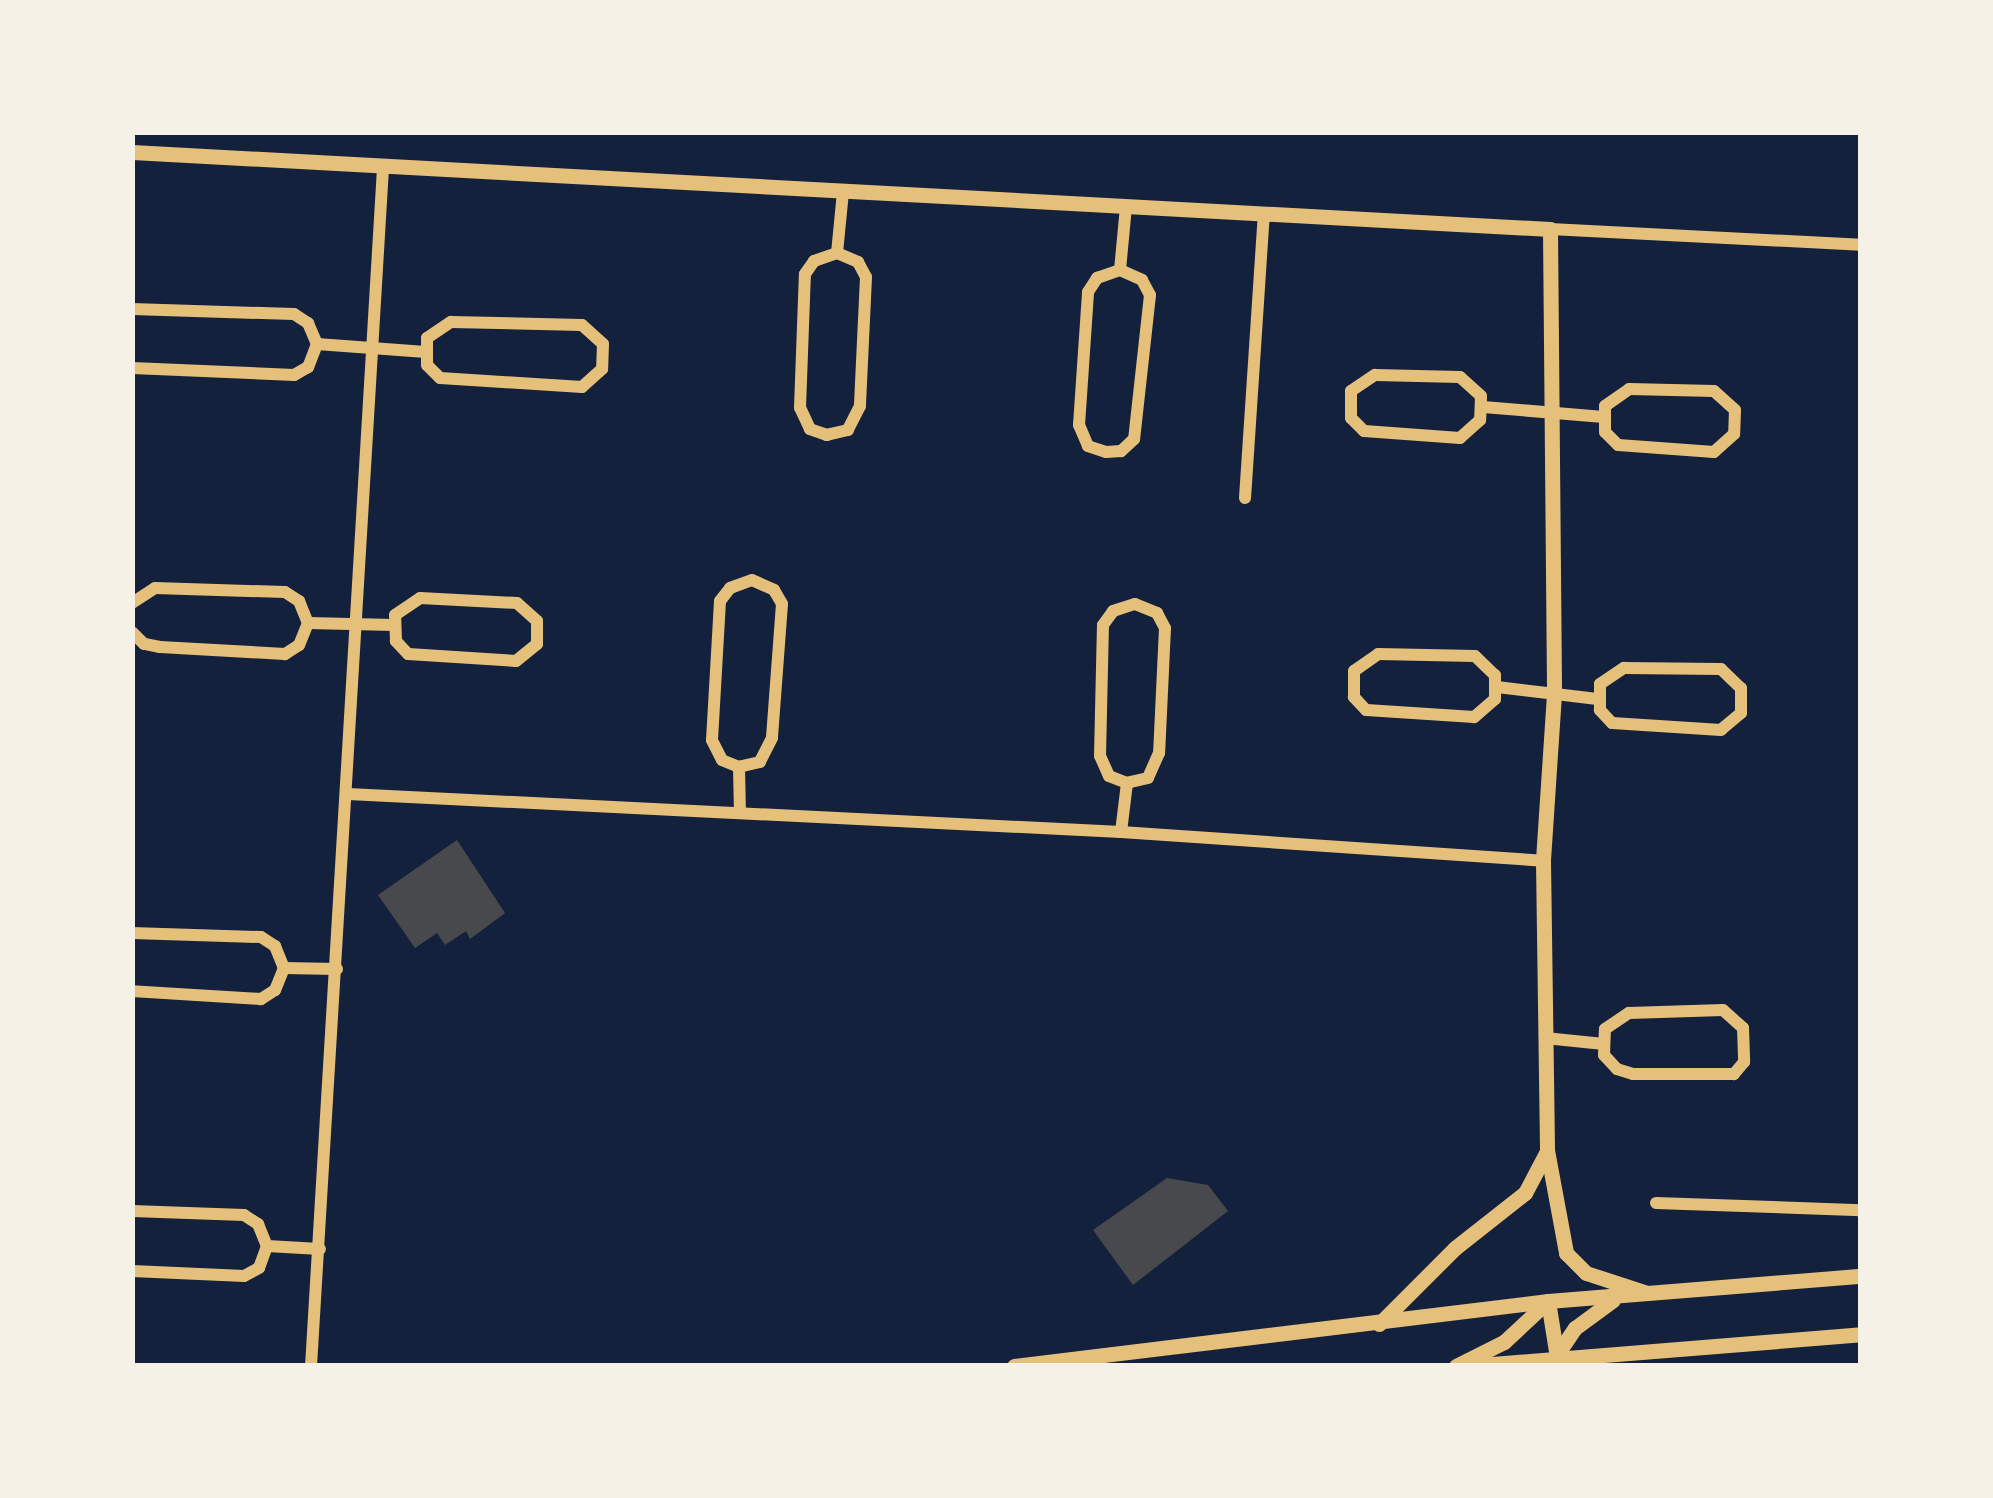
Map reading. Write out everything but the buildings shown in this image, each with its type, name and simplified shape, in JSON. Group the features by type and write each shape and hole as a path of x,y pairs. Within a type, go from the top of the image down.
{"street":[{"path":"132,152 1861,245"},
{"path":"312,1364 383,167"},
{"path":"837,253 843,192"},
{"path":"1120,270 1126,207"},
{"path":"1245,498 1264,215"},
{"path":"1550,229 1554,694 1544,861 1547,1150 1565,1253 1586,1273 1646,1293"},
{"path":"837,253 864,270 864,320 856,422 842,434 827,435 810,429 800,408 805,274 814,260 837,253"},
{"path":"1120,270 1142,280 1150,295 1134,439 1121,451 1106,452 1088,446 1079,425 1088,292 1097,278 1120,270"},
{"path":"132,309 294,314 308,323 317,344 308,367 294,375 132,368"},
{"path":"451,322 582,325 597,334 605,356 596,378 582,387 440,378 427,365 426,352 431,332 451,322"},
{"path":"317,344 426,352"},
{"path":"1376,375 1460,376 1474,386 1483,407 1474,429 1460,438 1364,431 1351,418 1349,404 1355,386 1376,375"},
{"path":"1629,389 1714,391 1729,400 1737,422 1721,449 1694,451 1618,445 1605,432 1604,417 1609,400 1629,389"},
{"path":"1483,407 1604,417"},
{"path":"752,580 773,590 782,604 772,738 760,762 740,767 722,760 712,740 720,601 730,588 752,580"},
{"path":"132,603 155,588 285,592 299,601 308,623 299,645 285,654 160,647 143,644 132,632"},
{"path":"420,598 517,602 531,611 539,633 531,652 516,661 424,658 400,647 394,625 400,609 420,598"},
{"path":"1135,604 1157,613 1165,628 1159,753 1148,778 1127,783 1109,776 1100,756 1103,625 1113,611 1135,604"},
{"path":"308,623 394,625"},
{"path":"1378,654 1474,656 1489,664 1497,687 1489,709 1474,717 1366,710 1351,686 1358,665 1378,654"},
{"path":"1624,668 1721,669 1735,678 1744,700 1735,722 1720,730 1612,723 1597,699 1604,678 1624,668"},
{"path":"1497,687 1597,699"},
{"path":"740,767 740,813"},
{"path":"1121,832 1127,783"},
{"path":"348,794 1121,832 1544,861"},
{"path":"132,933 261,937 275,946 284,968 275,990 261,999 132,991"},
{"path":"284,968 338,969"},
{"path":"1724,1010 1741,1022 1744,1062 1724,1076 1634,1074 1608,1062 1604,1044 1608,1023 1629,1013 1724,1010"},
{"path":"1545,1038 1604,1044"},
{"path":"1379,1324 1442,1260 1525,1193 1547,1150"},
{"path":"1656,1203 1861,1210"},
{"path":"132,1211 244,1215 258,1223 267,1246 259,1268 244,1276 132,1271"},
{"path":"267,1246 320,1249"},
{"path":"1014,1366 1548,1301 1861,1276"},
{"path":"1559,1361 1589,1314 1620,1296"},
{"path":"1548,1301 1559,1361"},
{"path":"1456,1366 1504,1342 1548,1301"},
{"path":"1466,1366 1861,1334"},
{"path":"1610,1366 1631,1353"}]}
